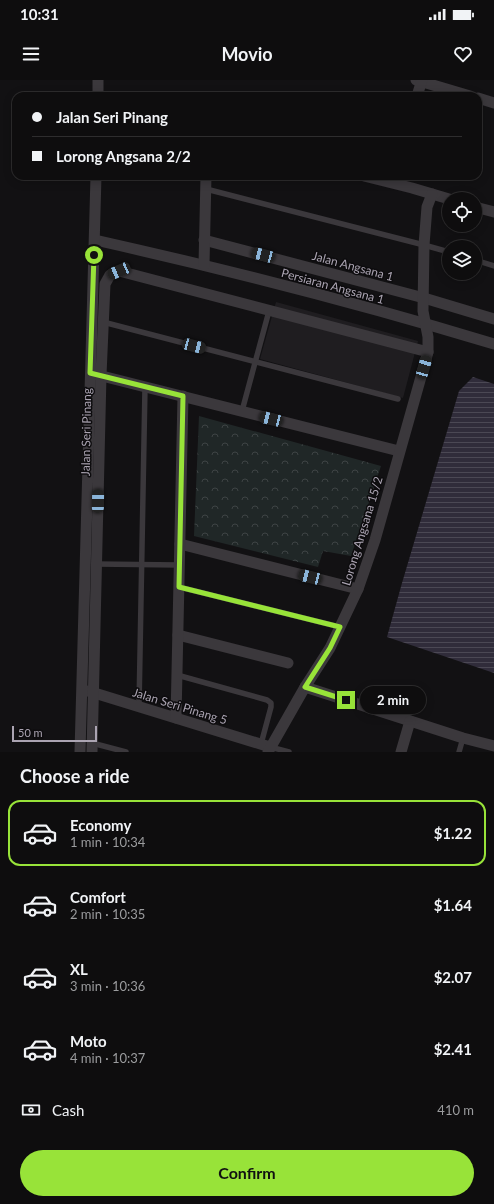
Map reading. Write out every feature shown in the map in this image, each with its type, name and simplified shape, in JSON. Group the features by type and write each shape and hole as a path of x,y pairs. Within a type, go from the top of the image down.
{"street":[{"path":"98,80 98,92"},
{"path":"418,92 420,80 458,92"},
{"path":"482,99 494,103"},
{"name":"Jalan Seri Pinang","path":"92,747 96,564 94,240 96,180"},
{"path":"204,265 206,180"},
{"path":"380,180 442,197"},
{"path":"411,180 412,188"},
{"name":"Lorong Angsana 15/2","path":"266,748 330,648 358,588 375,540 428,352 426,324 423,311 424,245 427,207 432,194"},
{"path":"482,209 494,212"},
{"name":"Persiaran Angsana 1","path":"94,240 204,265 426,324 494,344"},
{"name":"Jalan Angsana 1","path":"204,240 424,298 494,320"},
{"name":"Jalan Seri Pinang","path":"80,752 96,374 103,322 105,284 110,275 119,271 428,352"},
{"path":"96,374 399,452"},
{"path":"176,718 183,396"},
{"path":"180,544 358,588"},
{"path":"178,635 288,663"},
{"path":"305,687 463,738 494,746"},
{"name":"Jalan Seri Pinang 5","path":"82,689 139,706 266,748"},
{"path":"402,752 410,721"}],"lane":[{"path":"206,190 442,250"},
{"path":"482,262 494,266"},
{"path":"242,411 269,310"},
{"path":"103,322 398,399"},
{"path":"139,706 145,387"},
{"path":"96,564 179,565"},
{"path":"179,587 340,627"},
{"path":"177,676 267,700 272,703 266,748 289,752"},
{"path":"459,752 463,738"},
{"path":"92,747 126,752"}],"shaded area":[{"path":"276,302 418,341 403,398 260,359"},
{"path":"473,377 494,384 494,673 387,637 459,391"}],"green space":[{"path":"199,416 381,466 351,556 323,551 318,567 194,536"}],"route":[{"path":"94,255 90,373 183,396 179,587 340,627 330,648 305,687 346,700"}]}
